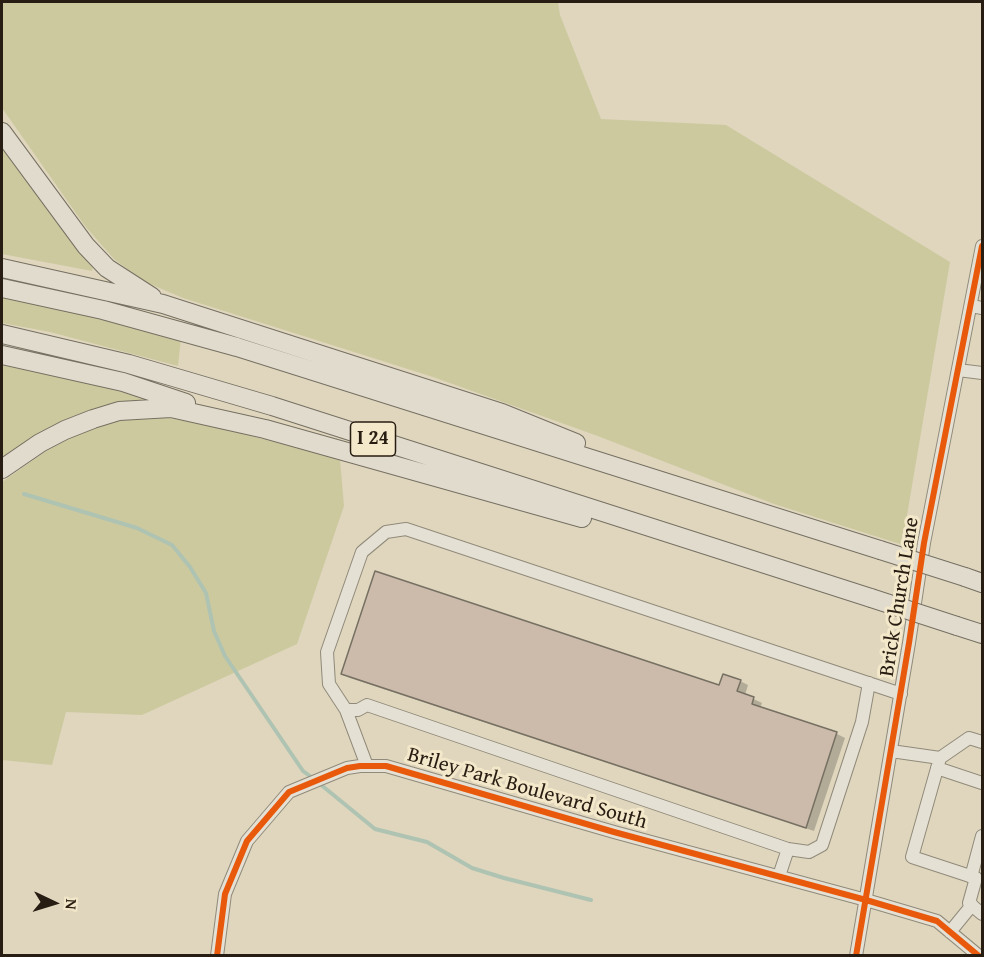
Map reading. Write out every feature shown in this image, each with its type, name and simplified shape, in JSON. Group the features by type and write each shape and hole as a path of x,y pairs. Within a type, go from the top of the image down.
{"highway":[{"path":"2,132 86,246 107,268 163,304"},
{"path":"2,268 163,304 502,413 711,497"},
{"name":"I 24","path":"2,288 103,310 237,346 974,580"},
{"name":"I 24","path":"2,334 129,364 272,406 982,634"},
{"path":"2,355 123,382 265,429 630,532 741,556"},
{"path":"2,469 64,430 119,411 171,408 265,429"}],"street":[{"name":"Brick Church Lane","path":"856,956 901,694 924,543 958,370 977,307 982,246"},
{"path":"958,370 982,373"},
{"path":"368,766 346,710 329,684 327,652 362,552 386,532 406,530 901,694"},
{"path":"346,710 358,710 367,705 788,849 809,852 822,845 862,722 869,684"},
{"path":"982,742 969,738 939,763 912,857 976,878 969,903 982,914"},
{"path":"891,751 939,763 982,783"},
{"name":"Briley Park Boulevard South","path":"217,956 225,894 247,841 289,792 347,768 368,766 386,766 937,921 979,956"},
{"path":"971,876 982,836"},
{"path":"778,876 788,849"},
{"path":"950,932 972,905"}],"shaded area":[{"path":"2,2 558,2 560,15 601,119 726,125 950,262 905,527 900,544 774,504 595,435 433,377 183,298 143,281 114,259 85,226 2,108"},
{"path":"2,144 93,266 92,271 2,254"},
{"path":"2,296 75,311 181,338 178,366 50,332 2,323"},
{"path":"2,364 123,390 158,400 2,462"},
{"path":"162,417 205,424 340,459 344,506 297,644 142,715 66,712 52,765 2,760 2,482 46,451 92,427 129,418"}],"building":[{"path":"375,571 719,685 723,674 741,680 737,691 754,697 752,704 837,732 806,828 341,674"}],"waterway":[{"path":"24,494 137,528 172,545 190,567 206,593 214,631 225,656 303,771 314,779"},
{"path":"320,784 375,829 427,842 472,868 591,900"}],"cycle path":[{"path":"856,956 924,543 982,246"},
{"path":"217,956 225,894 247,841 289,792 347,768 360,766 386,766 937,921 979,956"}]}
